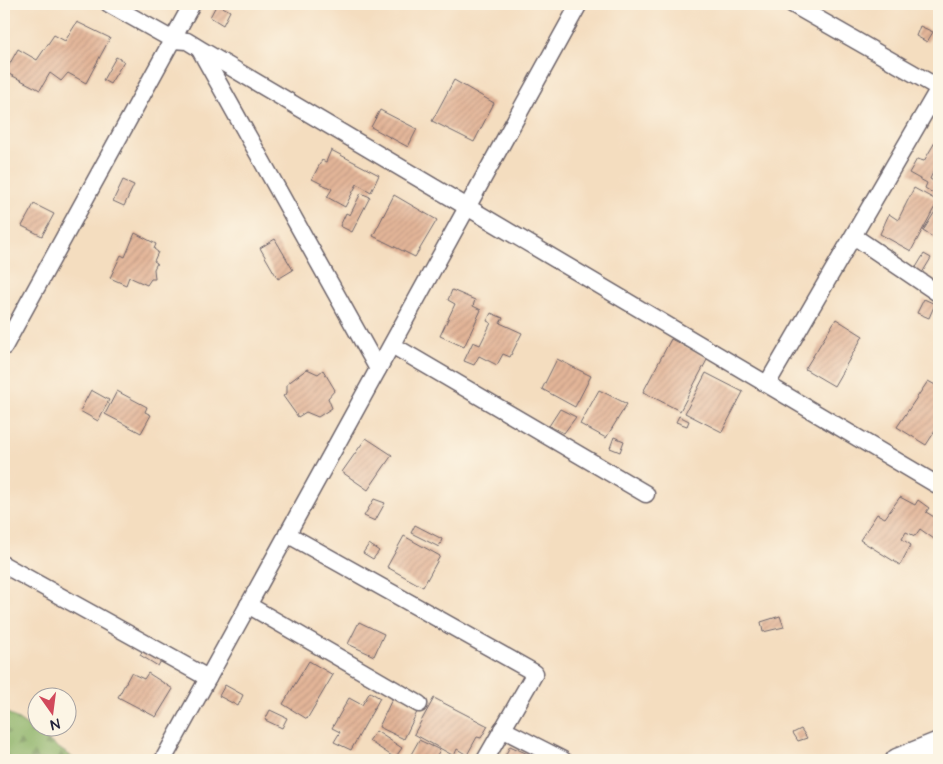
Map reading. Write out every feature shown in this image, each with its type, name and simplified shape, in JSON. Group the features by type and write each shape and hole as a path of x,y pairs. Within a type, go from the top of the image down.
{"main road":[{"path":"897,760 939,743"}],"street":[{"path":"109,4 173,40 186,41 200,49 939,486"},
{"path":"4,346 192,4"},
{"path":"163,760 579,4"},
{"path":"767,384 939,88 792,4"},
{"path":"200,49 378,369"},
{"path":"854,237 939,294"},
{"path":"392,345 646,494"},
{"path":"288,534 535,673 485,760"},
{"path":"4,565 208,678"},
{"path":"248,605 419,704"},
{"path":"502,729 563,760"}],"green space":[{"path":"4,710 28,727 28,736 41,736 76,760 4,760"}],"building":[{"path":"217,4 230,11 223,25 210,17"},
{"path":"77,22 110,38 86,83 68,73 61,81 50,73 40,90 5,72 18,49 37,60 54,35 65,41"},
{"path":"920,26 933,32 927,42 916,36"},
{"path":"116,57 124,61 110,84 103,80"},
{"path":"454,80 494,103 474,142 432,121"},
{"path":"380,110 417,129 408,147 371,127"},
{"path":"938,137 939,173 934,170 930,179 939,184 936,195 925,188 927,183 909,173 917,159 924,161"},
{"path":"331,150 379,175 371,192 357,184 345,207 327,197 332,189 312,179 322,160 326,162"},
{"path":"123,180 134,185 124,206 113,201"},
{"path":"914,188 938,201 911,251 880,234 889,214 898,220"},
{"path":"361,193 370,197 352,232 340,226 346,213 350,215"},
{"path":"394,195 437,220 415,257 373,236"},
{"path":"34,204 54,214 42,236 22,226"},
{"path":"939,205 939,241 923,231"},
{"path":"135,233 156,244 154,249 158,252 154,261 157,263 154,269 155,279 151,279 147,285 129,277 126,285 110,278 121,255 125,257"},
{"path":"275,239 293,270 278,279 260,248"},
{"path":"924,254 931,258 922,273 915,269"},
{"path":"452,290 475,300 473,306 481,310 464,347 440,336 455,304 448,300"},
{"path":"924,299 935,304 929,318 917,313"},
{"path":"491,313 503,318 500,323 522,333 510,357 503,354 497,365 479,356 474,365 464,361 473,342 480,345 491,323 487,321"},
{"path":"836,319 863,336 834,386 805,369"},
{"path":"671,339 708,358 680,411 643,392"},
{"path":"557,359 591,376 575,407 542,389"},
{"path":"307,369 318,374 323,370 335,390 328,398 332,408 318,417 306,412 298,417 283,396 287,393 287,384"},
{"path":"706,373 743,392 722,432 685,413"},
{"path":"928,381 939,387 939,425 926,445 897,427"},
{"path":"91,390 109,400 98,421 80,411"},
{"path":"599,390 627,404 606,438 580,424"},
{"path":"117,391 147,407 145,412 151,415 141,433 105,414"},
{"path":"560,409 576,417 564,433 549,426"},
{"path":"679,416 689,421 687,426 676,422"},
{"path":"614,437 624,441 620,452 610,448"},
{"path":"366,438 392,455 368,490 342,472"},
{"path":"900,497 915,505 918,500 929,508 926,512 939,520 939,530 934,539 920,529 915,536 906,532 902,539 911,545 900,565 860,540 877,514 885,518"},
{"path":"374,499 385,503 375,521 364,516"},
{"path":"415,525 442,539 439,547 411,533"},
{"path":"404,536 440,556 423,587 387,567"},
{"path":"369,544 379,551 373,559 363,553"},
{"path":"780,616 784,627 763,632 761,622"},
{"path":"359,622 384,634 374,656 348,644"},
{"path":"145,647 163,657 158,666 140,655"},
{"path":"309,661 333,675 307,719 283,704"},
{"path":"131,673 144,679 148,673 173,689 156,717 118,697"},
{"path":"225,685 243,695 238,706 219,696"},
{"path":"370,692 380,698 351,750 334,742 340,732 332,728 349,698 362,705"},
{"path":"393,697 418,710 404,739 379,727"},
{"path":"434,698 488,726 481,738 477,737 467,755 457,749 454,756 414,734"},
{"path":"270,710 287,718 282,728 265,720"},
{"path":"801,729 807,738 798,741 793,733"},
{"path":"376,731 402,748 395,758 369,741"},
{"path":"419,740 440,750 434,760 414,760 409,758"},
{"path":"510,746 541,760 503,760"}]}
